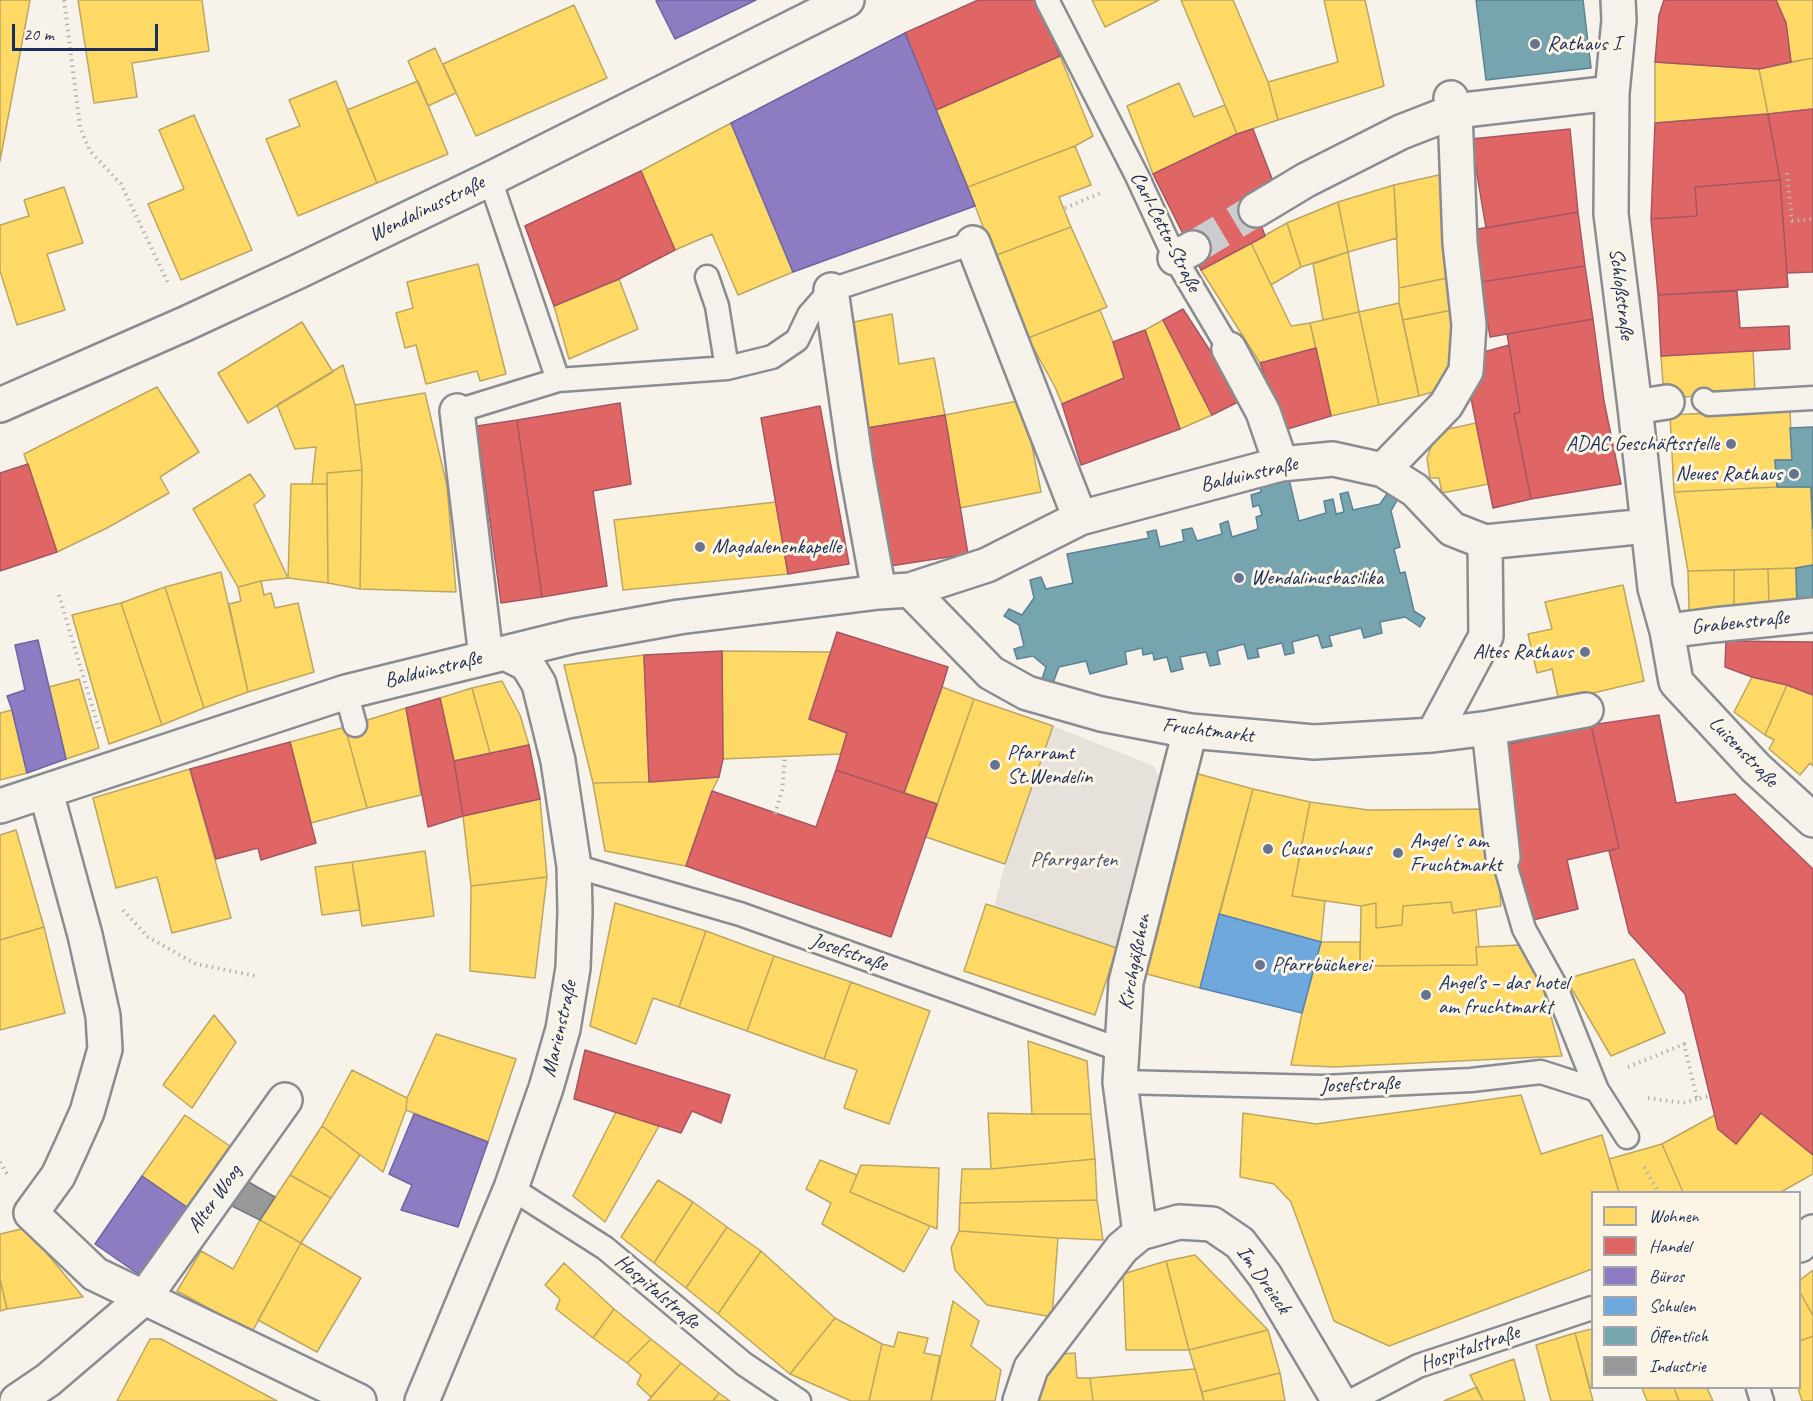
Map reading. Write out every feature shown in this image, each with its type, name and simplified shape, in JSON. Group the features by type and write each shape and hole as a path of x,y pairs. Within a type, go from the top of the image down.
{"street":[{"name":"Wendalinusstraße","path":"0,405 187,323 490,179 847,0"},
{"name":"Schloßstraße","path":"1618,0 1619,20 1612,93 1611,214 1655,588"},
{"path":"1256,210 1306,180 1453,104 1612,93"},
{"path":"1383,470 1446,405 1466,371 1469,325 1460,243 1453,104"},
{"path":"973,243 1080,518"},
{"path":"831,290 856,465 895,591"},
{"name":"Carl-Cetto-Straße","path":"1230,348 1263,412 1281,464"},
{"path":"1635,407 1667,402"},
{"path":"457,411 495,655"},
{"name":"Balduinstraße","path":"0,806 346,692 574,636 679,616 895,591 987,565 1080,518 1281,464 1333,459 1383,470 1415,490 1452,529 1485,542 1647,526"},
{"path":"1433,735 1486,636 1485,542"},
{"name":"Luisenstraße","path":"1655,588 1667,632 1665,688 1813,820"},
{"name":"Fruchtmarkt","path":"895,591 991,673 1027,693 1101,714 1190,731 1314,742 1433,735 1489,728 1586,710"},
{"name":"Grabenstraße","path":"1667,632 1813,615"},
{"name":"Marienstraße","path":"422,1401 511,1188 546,1088 563,1029 573,968 574,866 558,760 539,684 527,664 495,655"},
{"path":"1489,728 1503,857"},
{"name":"Kirchgäßchen","path":"1140,1233 1120,1082 1126,982 1190,731"},
{"path":"46,792 88,947 104,1016 105,1049 87,1112 74,1141 58,1176 31,1213 95,1274 359,1401"},
{"name":"Alter Woog","path":"17,1401 48,1380 144,1298 285,1100"},
{"name":"Im Dreieck","path":"1020,1401 1031,1368 1122,1248 1140,1233 1179,1222 1212,1224 1240,1243 1265,1276 1339,1401"},
{"path":"1801,1244 1813,1232"}],"lane":[{"name":"Carl-Cetto-Straße","path":"1047,0 1137,176 1184,253 1230,348"},
{"path":"490,179 558,380"},
{"path":"457,411 558,380 727,368 772,357 797,340 809,315 831,290 973,243"},
{"path":"707,277 717,306 727,368"},
{"path":"1704,400 1709,404 1813,398"},
{"path":"346,692 355,725"},
{"path":"1503,857 1524,929 1555,985 1595,1086 1627,1137"},
{"name":"Josefstraße","path":"574,866 740,914 1121,1050"},
{"name":"Josefstraße","path":"1120,1082 1323,1088 1472,1080 1541,1072 1595,1086"},
{"name":"Hospitalstraße","path":"511,1188 605,1248 744,1364 799,1401"},
{"name":"Hospitalstraße","path":"1351,1401 1418,1366 1591,1309"}],"path":[{"path":"64,0 80,127 90,151 121,184 187,323"},
{"path":"1787,173 1792,221 1813,219"},
{"path":"59,595 112,770"},
{"path":"776,814 782,791 785,756"},
{"path":"117,904 148,937 196,964 256,976"},
{"path":"1595,1086 1684,1044 1697,1099"},
{"path":"1683,1103 1710,1096"}],"green space":[{"name":"Pfarrgarten","path":"1053,726 1154,766 1159,777 1160,794 1117,948 994,907 1005,864"}],"building: Wohnen":[{"path":"0,0 30,0 0,161"},
{"path":"78,0 202,0 209,51 132,63 137,97 94,103"},
{"path":"1092,0 1159,0 1105,27"},
{"path":"1181,0 1233,0 1268,82 1278,120 1237,134"},
{"path":"1324,0 1365,0 1384,86 1278,120 1268,82 1338,62"},
{"path":"1776,0 1813,0 1813,58 1791,62 1786,23"},
{"path":"574,5 607,78 476,136 443,64"},
{"path":"435,48 456,93 428,106 408,61"},
{"path":"1060,56 1093,136 1075,146 968,187 936,110"},
{"path":"1813,58 1813,109 1768,114 1759,69"},
{"path":"1655,62 1759,69 1768,114 1655,123"},
{"path":"336,81 377,183 298,216 266,139 300,126 289,100"},
{"path":"418,81 448,154 377,183 347,110"},
{"path":"1179,83 1194,117 1225,105 1237,134 1153,174 1127,106"},
{"path":"194,115 252,250 181,280 148,204 184,189 159,130"},
{"path":"731,123 793,272 738,295 712,234 675,250 641,171"},
{"path":"1075,146 1091,185 1059,197 1071,227 994,256 968,187"},
{"path":"1443,174 1447,278 1399,288 1394,185"},
{"path":"1394,185 1397,238 1348,252 1338,202"},
{"path":"64,187 83,243 47,254 65,310 17,325 0,271 0,225 29,216 24,200"},
{"path":"1338,202 1348,252 1301,267 1287,223"},
{"path":"1287,223 1301,267 1271,285 1251,243"},
{"path":"1071,227 1107,307 1028,338 994,256"},
{"path":"1251,243 1291,326 1310,323 1316,348 1260,363 1201,270"},
{"path":"1348,252 1359,312 1323,320 1313,264"},
{"path":"478,264 506,374 480,381 477,371 426,384 416,345 405,348 396,313 413,308 407,282"},
{"path":"1447,278 1452,310 1403,320 1399,303 1399,288"},
{"path":"619,279 638,329 569,359 554,306"},
{"path":"1399,303 1419,396 1379,405 1359,312"},
{"path":"1100,310 1124,378 1062,404 1028,338"},
{"path":"1452,310 1453,360 1443,389 1419,396 1403,320"},
{"path":"1359,312 1379,405 1331,416 1310,323"},
{"path":"892,314 899,364 934,358 945,415 867,428 854,322"},
{"path":"1163,320 1212,415 1180,429 1145,330"},
{"path":"302,322 333,372 248,423 218,373"},
{"path":"1753,350 1755,393 1664,398 1661,356"},
{"path":"343,365 355,405 362,470 327,473 327,484 312,484 316,447 295,449 277,405"},
{"path":"157,387 199,452 160,477 169,493 107,528 57,552 24,454"},
{"path":"425,393 447,486 456,592 360,589 362,470 355,405"},
{"path":"1023,400 1041,492 960,508 945,415"},
{"name":"ADAC Geschäftsstelle","path":"1790,409 1792,460 1775,460 1777,487 1674,492 1670,415"},
{"path":"1476,423 1489,484 1442,493 1439,478 1430,478 1427,458 1431,447 1430,433"},
{"path":"362,470 360,589 328,583 327,473"},
{"path":"250,474 265,496 254,505 288,578 261,581 238,587 193,509"},
{"path":"291,484 327,484 328,583 288,578"},
{"path":"1811,487 1813,565 1796,568 1688,571 1674,492"},
{"name":"Magdalenenkapelle","path":"776,502 788,574 623,590 614,520"},
{"path":"1796,568 1797,607 1769,607 1768,569"},
{"path":"1768,569 1769,607 1734,608 1734,570"},
{"path":"1734,570 1734,608 1689,610 1688,571"},
{"path":"221,572 248,692 204,708 165,587"},
{"path":"261,581 264,595 271,593 275,608 298,603 314,672 248,692 229,604 241,601 238,587"},
{"name":"Altes Rathaus","path":"1623,585 1644,681 1559,701 1552,669 1537,673 1528,634 1552,629 1545,602"},
{"path":"165,587 204,708 162,725 121,603"},
{"path":"121,603 162,725 109,744 72,615"},
{"path":"722,651 831,652 809,719 847,733 841,754 723,759"},
{"path":"644,655 649,782 593,783 564,665"},
{"path":"1752,677 1787,685 1765,735 1734,712"},
{"path":"79,679 99,748 66,759 49,687"},
{"path":"502,681 520,715 529,745 490,753 472,688"},
{"path":"1787,685 1813,695 1813,766 1810,763 1800,775 1769,749 1774,740 1765,735"},
{"path":"942,687 974,699 937,804 904,793"},
{"path":"472,688 490,753 454,761 440,698"},
{"name":"Pfarramt St.Wendelin","path":"974,699 1053,726 1005,864 926,837"},
{"path":"406,708 421,795 367,808 345,727"},
{"path":"12,710 27,773 0,780 0,713"},
{"path":"345,727 367,808 311,823 290,742"},
{"path":"190,769 231,918 172,933 157,877 116,888 93,798"},
{"path":"1195,773 1253,789 1200,988 1143,973"},
{"path":"719,777 686,866 605,851 593,783"},
{"name":"Cusanushaus","path":"1253,789 1310,802 1292,896 1325,901 1321,942 1219,914"},
{"path":"540,799 547,877 471,886 463,816"},
{"name":"Angel´s am Fruchtmarkt","path":"1310,802 1368,810 1493,809 1501,906 1453,913 1451,902 1403,906 1402,925 1376,928 1376,903 1361,906 1292,896"},
{"path":"16,830 44,927 0,940 0,835"},
{"path":"425,851 434,916 362,926 352,862"},
{"path":"352,862 360,910 322,915 315,867"},
{"path":"547,877 535,978 470,971 471,886"},
{"path":"1451,902 1453,913 1476,910 1479,947 1476,947 1477,965 1360,966 1361,906 1376,903 1376,928 1402,925 1403,906"},
{"path":"615,903 706,931 679,1007 653,998 636,1044 590,1026"},
{"path":"986,904 1117,948 1095,1015 964,971"},
{"path":"44,927 65,1013 0,1030 0,940"},
{"path":"706,931 774,956 747,1031 679,1007"},
{"name":"Angel’s – das hotel am fruchtmarkt","path":"1321,942 1360,942 1360,966 1477,965 1476,947 1519,945 1540,977 1562,1056 1334,1067 1291,1065"},
{"path":"774,956 851,982 824,1059 747,1031"},
{"path":"1634,959 1665,1033 1611,1056 1566,979"},
{"path":"851,982 930,1011 889,1124 844,1108 857,1070 824,1059"},
{"path":"214,1015 236,1042 192,1108 163,1085"},
{"path":"436,1034 516,1059 488,1142 406,1110 407,1098"},
{"path":"1028,1041 1087,1061 1091,1114 1032,1114"},
{"path":"352,1070 407,1098 406,1110 383,1172 322,1126"},
{"path":"1521,1095 1541,1154 1602,1135 1619,1191 1591,1191 1591,1269 1389,1346 1334,1321 1291,1202 1274,1184 1240,1177 1243,1113 1316,1124"},
{"path":"616,1112 659,1126 605,1222 573,1196"},
{"path":"988,1113 1091,1114 1095,1159 991,1169"},
{"path":"1761,1113 1813,1155 1813,1174 1783,1191 1683,1191 1662,1144 1715,1115 1718,1129 1736,1144"},
{"path":"185,1115 234,1149 191,1210 142,1176"},
{"path":"322,1126 360,1155 331,1198 290,1175"},
{"path":"1662,1144 1683,1191 1619,1191 1609,1159"},
{"path":"1095,1159 1097,1200 960,1203 962,1169 991,1169"},
{"path":"820,1160 857,1175 850,1192 930,1226 904,1272 822,1224 831,1203 806,1189"},
{"path":"861,1165 939,1168 937,1229 850,1192"},
{"path":"290,1175 331,1198 301,1243 260,1220"},
{"path":"658,1180 693,1202 654,1263 621,1237"},
{"path":"1097,1200 1103,1240 959,1231 960,1203"},
{"path":"693,1202 727,1227 686,1288 654,1263"},
{"path":"260,1220 301,1243 252,1332 177,1291 201,1251 233,1269"},
{"path":"727,1227 761,1251 718,1314 686,1288"},
{"path":"26,1228 83,1297 7,1309 0,1279 0,1234"},
{"path":"959,1231 1058,1238 1052,1317 987,1305 955,1270 951,1248"},
{"path":"301,1243 361,1278 317,1352 258,1320"},
{"path":"761,1251 835,1318 790,1374 718,1314"},
{"path":"1195,1255 1268,1330 1189,1350 1166,1261"},
{"path":"1166,1261 1189,1350 1126,1350 1123,1274"},
{"path":"564,1263 614,1309 593,1338 556,1309 560,1299 545,1285"},
{"path":"1813,1270 1813,1316 1801,1294 1801,1279"},
{"path":"0,1279 7,1309 0,1311"},
{"path":"1801,1294 1813,1316 1813,1336 1801,1341"},
{"path":"953,1301 979,1321 971,1346 1001,1370 995,1401 931,1401"},
{"path":"614,1309 651,1339 627,1363 593,1338"},
{"path":"835,1318 882,1344 869,1401 851,1401 790,1374"},
{"path":"1591,1329 1590,1388 1575,1333"},
{"path":"1268,1330 1280,1373 1202,1392 1189,1350"},
{"path":"898,1332 928,1338 924,1353 940,1356 931,1401 869,1401 882,1344 894,1347"},
{"path":"1575,1333 1593,1401 1551,1401 1536,1345"},
{"path":"1813,1336 1813,1401 1802,1401 1798,1389 1801,1389 1801,1341"},
{"path":"150,1339 161,1339 277,1401 117,1401"},
{"path":"651,1339 681,1363 651,1397 637,1384 641,1375 627,1363"},
{"path":"1075,1353 1077,1378 1090,1378 1093,1401 1035,1401 1051,1355"},
{"path":"1514,1359 1525,1401 1483,1401 1470,1375"},
{"path":"681,1363 719,1393 713,1401 648,1401"},
{"path":"1195,1369 1204,1401 1093,1401 1090,1378"},
{"path":"1280,1373 1285,1401 1204,1401 1202,1392"},
{"path":"1477,1387 1483,1401 1444,1401"},
{"path":"1642,1389 1674,1389 1679,1401 1647,1401"},
{"path":"1674,1389 1707,1389 1713,1401 1679,1401"},
{"path":"719,1393 730,1401 713,1401"}],"building: Handel":[{"path":"978,0 1036,0 1060,56 936,110 905,33"},
{"path":"1664,0 1776,0 1786,23 1791,62 1759,69 1655,62 1659,15"},
{"path":"1813,109 1813,272 1787,273 1780,180 1768,114"},
{"path":"1768,114 1780,180 1695,187 1697,216 1651,219 1655,123"},
{"path":"1253,129 1274,184 1250,193 1265,236 1201,270 1153,174 1237,134"},
{"path":"1570,129 1578,212 1486,228 1471,139"},
{"path":"641,171 675,250 619,279 554,306 525,226"},
{"path":"1780,180 1788,287 1658,295 1651,219 1697,216 1695,187"},
{"path":"1578,212 1585,266 1481,282 1472,230"},
{"path":"1585,266 1593,319 1490,337 1481,282"},
{"path":"1737,291 1740,328 1789,326 1790,349 1661,356 1658,295"},
{"path":"1183,309 1242,400 1212,415 1163,320"},
{"path":"1593,319 1604,401 1621,484 1531,499 1514,414 1520,412 1507,334"},
{"path":"1145,330 1180,429 1081,465 1062,404 1124,378 1113,342"},
{"path":"1509,345 1520,412 1514,414 1531,499 1493,508 1470,393 1484,352"},
{"path":"1316,348 1331,416 1284,430 1260,363"},
{"path":"620,403 631,484 593,491 607,586 542,597 517,420"},
{"path":"820,406 849,564 788,574 761,418"},
{"path":"945,415 968,554 890,566 867,428"},
{"path":"517,420 542,597 501,603 477,426"},
{"path":"28,464 57,552 0,571 0,473"},
{"path":"837,632 948,667 904,793 836,770 847,733 809,719"},
{"path":"1726,641 1813,642 1813,695 1725,667"},
{"path":"722,651 723,759 719,777 649,782 644,655"},
{"path":"440,698 463,816 428,827 406,708"},
{"path":"1659,715 1676,803 1735,794 1813,869 1813,1155 1761,1113 1736,1144 1718,1129 1685,994 1629,933 1609,851 1619,848 1591,725"},
{"path":"1591,725 1619,848 1567,860 1578,909 1533,920 1508,855 1497,747"},
{"path":"290,742 316,843 261,860 258,848 216,859 190,769"},
{"path":"529,745 540,799 463,816 454,761"},
{"path":"836,770 937,804 891,937 686,866 712,791 816,827"},
{"path":"585,1050 730,1095 721,1123 692,1111 681,1133 574,1099"}],"building: Büros":[{"path":"756,0 675,39 656,1"},
{"path":"905,33 975,206 793,272 731,123"},
{"path":"38,640 66,759 27,773 7,696 25,690 15,645"},
{"path":"414,1114 488,1142 458,1227 401,1210 412,1185 389,1174"},
{"path":"142,1176 191,1210 144,1278 95,1244"}],"building: Schulen":[{"name":"Pfarrbücherei","path":"1219,914 1321,942 1302,1013 1200,988"}],"building: Öffentlich":[{"name":"Rathaus I","path":"1476,0 1583,0 1591,68 1486,80"},
{"name":"Neues Rathaus","path":"1813,427 1813,529 1811,487 1777,487 1775,460 1792,460 1790,428"},
{"name":"Wendalinusbasilika","path":"1288,475 1299,521 1326,513 1324,501 1333,499 1336,514 1344,512 1340,494 1348,492 1353,510 1380,504 1389,491 1399,497 1391,511 1400,547 1394,549 1400,573 1405,572 1414,611 1425,618 1420,627 1405,617 1380,622 1382,633 1364,638 1361,628 1329,636 1332,646 1322,648 1318,635 1292,642 1294,653 1285,655 1282,643 1257,649 1259,657 1248,659 1244,644 1217,651 1220,664 1210,666 1206,652 1180,657 1183,669 1171,672 1167,657 1154,660 1153,653 1143,655 1142,648 1125,652 1127,664 1090,674 1086,661 1059,667 1053,683 1042,679 1046,667 1033,656 1017,659 1014,649 1024,646 1019,625 1004,616 1009,609 1022,615 1034,598 1030,580 1041,577 1046,589 1073,583 1067,554 1149,538 1147,532 1156,530 1160,547 1184,541 1182,530 1192,528 1197,541 1222,534 1220,524 1228,521 1232,537 1258,529 1256,517 1262,515 1259,505 1253,507 1251,495 1261,492 1259,483"},
{"path":"1813,565 1813,605 1797,607 1796,568"}],"building: Industrie":[{"path":"245,1180 275,1197 260,1220 230,1205"}],"tunnel":[{"path":"1193,248 1256,210"}],"place":[{"name":"Rathaus I","path":"1535,44"},
{"name":"ADAC Geschäftsstelle","path":"1731,444"},
{"name":"Neues Rathaus","path":"1794,474"},
{"name":"Magdalenenkapelle","path":"700,547"},
{"name":"Wendalinusbasilika","path":"1239,578"},
{"name":"Altes Rathaus","path":"1585,652"},
{"name":"Pfarramt St.Wendelin","path":"995,765"},
{"name":"Cusanushaus","path":"1268,849"},
{"name":"Angel´s am Fruchtmarkt","path":"1398,853"},
{"name":"Pfarrbücherei","path":"1260,965"},
{"name":"Angel’s – das hotel am fruchtmarkt","path":"1426,995"}]}
